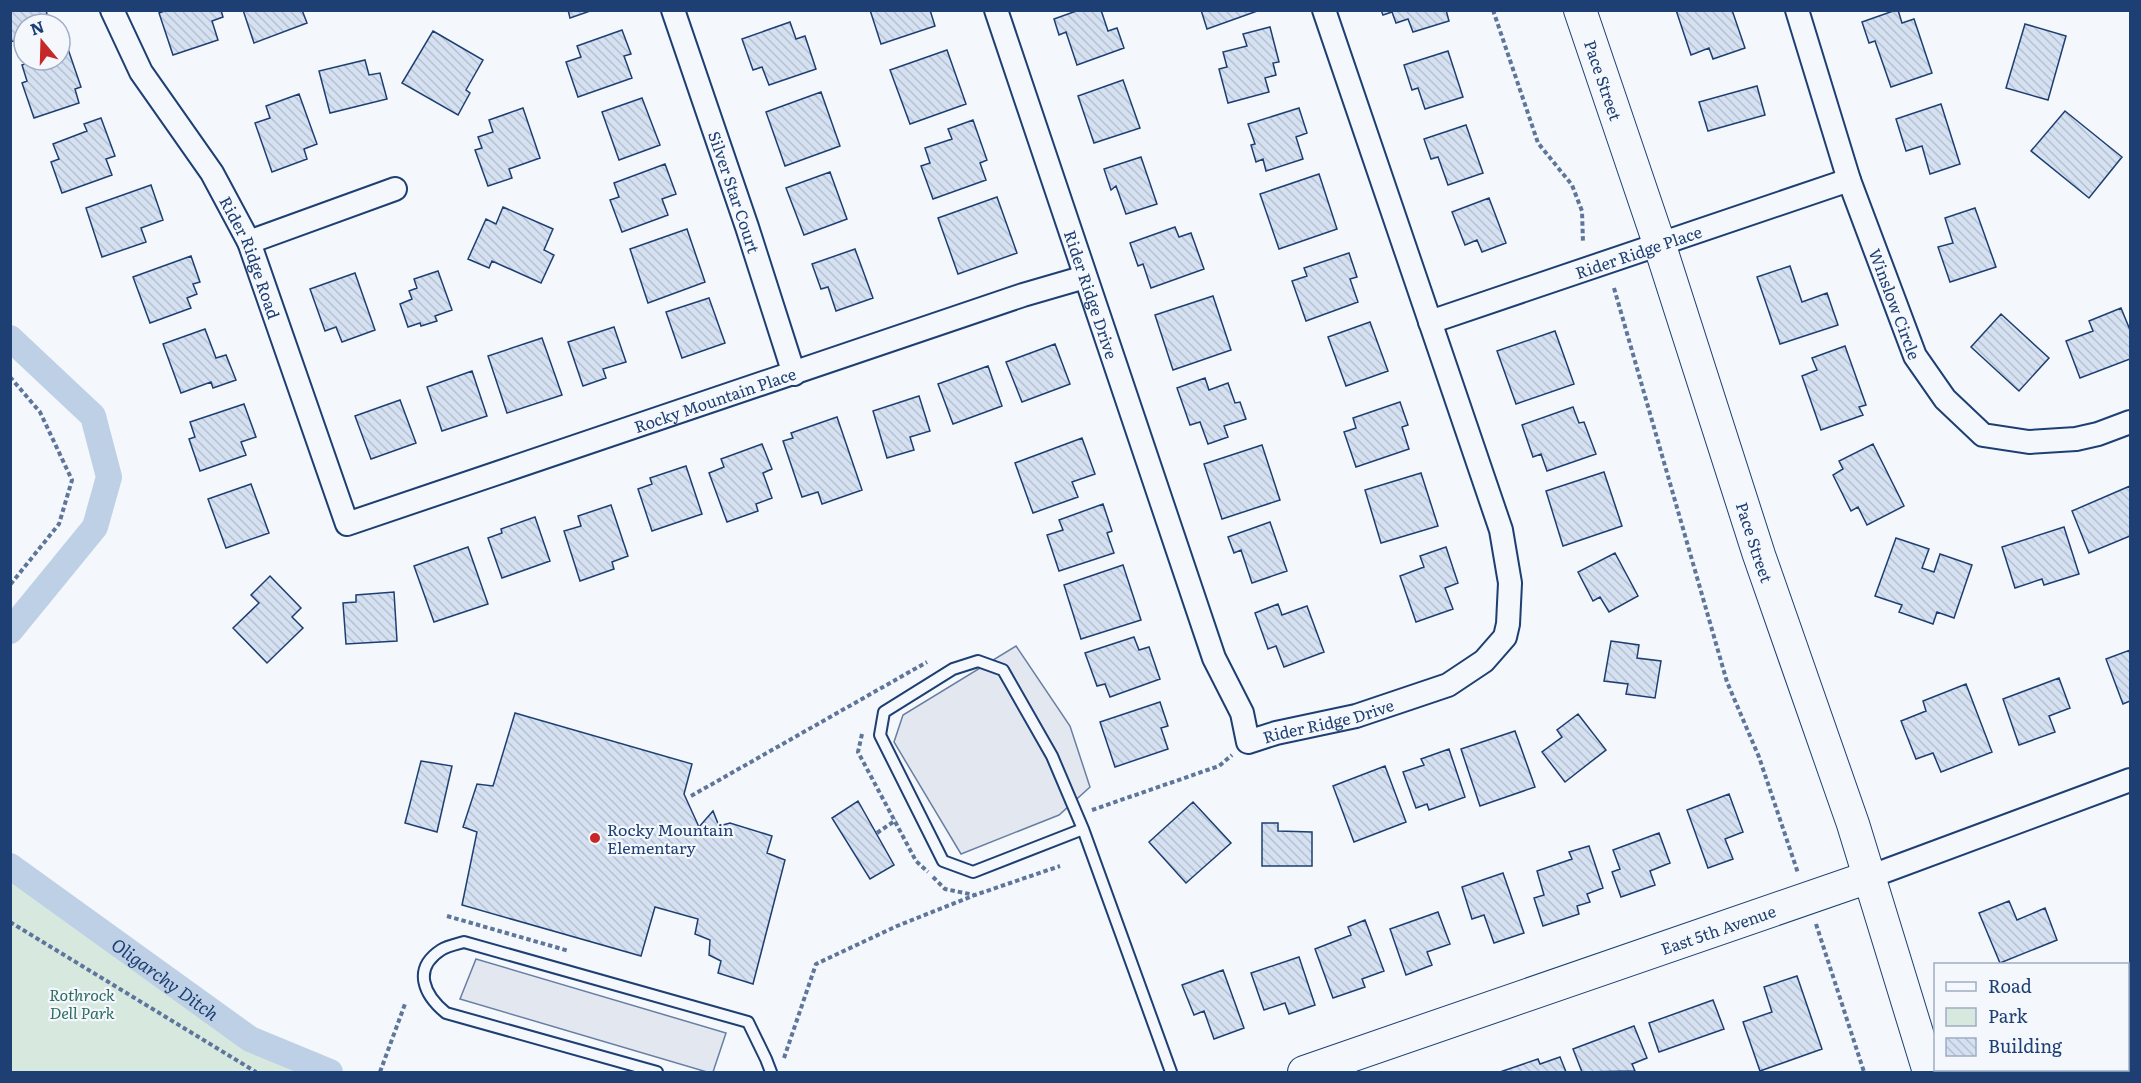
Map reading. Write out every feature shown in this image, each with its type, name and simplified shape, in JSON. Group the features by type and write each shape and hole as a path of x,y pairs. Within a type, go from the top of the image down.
{"main road":[{"name":"Pace Street","path":"1580,10 1659,243 1760,555 1852,824 1929,1072"},
{"name":"East 5th Avenue","path":"1304,1072 1869,877"}],"street":[{"name":"Rider Ridge Road","path":"112,10 141,72 212,173 249,242 347,525"},
{"name":"Silver Star Court","path":"673,10 794,374"},
{"name":"Rider Ridge Drive","path":"996,10 1214,658 1242,713 1248,742 1276,733 1356,717 1448,685 1484,662 1505,637 1510,584 1500,530 1324,10"},
{"name":"Winslow Circle","path":"1797,10 1849,180 1915,357 1945,399 1983,435 2029,442 2098,435 2130,422"},
{"name":"Rider Ridge Place","path":"1430,322 1849,180"},
{"path":"249,242 395,189"},
{"name":"Rocky Mountain Place","path":"347,525 1023,295 1084,277"},
{"name":"East 5th Avenue","path":"1869,877 2130,780"}],"lane":[{"path":"1083,829 973,872 943,861 880,735 884,712 953,669 978,661 1003,670 1052,756 1083,829 1172,1072"},
{"path":"657,1072 446,1013 432,1002 423,980 426,963 442,949 464,942 748,1022 771,1072"}],"path":[{"path":"1493,10 1538,143 1572,184 1582,211 1583,243"},
{"path":"1614,288 1727,682 1759,757 1798,873"},
{"path":"10,377 40,412 72,480 59,524 10,585"},
{"path":"691,796 930,660"},
{"path":"1077,815 1219,766 1248,742"},
{"path":"877,833 896,820"},
{"path":"782,1065 816,964 897,926 975,895 1060,866"},
{"path":"10,922 256,1072"},
{"path":"1815,923 1864,1072"},
{"path":"380,1072 381,1064 405,1004"}],"green space":[{"name":"Rothrock Dell Park","path":"10,866 250,1039 330,1072 11,1072"}],"shaded area":[{"path":"1016,646 1070,726 1090,787 1059,815 961,854 894,742 903,715"},
{"path":"476,959 726,1033 713,1072 460,999"}],"building":[{"path":"10,10 46,10 46,12 12,12 12,41 10,42"},
{"path":"167,10 221,10 223,17 212,21 218,40 173,55 159,13"},
{"path":"243,10 302,10 307,23 254,43"},
{"path":"568,10 593,10 570,18"},
{"path":"870,10 930,10 935,26 881,44"},
{"path":"1079,10 1101,10 1108,31 1117,28 1124,48 1077,65 1066,32 1059,35 1054,19"},
{"path":"1201,10 1260,10 1207,29"},
{"path":"1381,10 1446,10 1449,21 1413,32 1408,19 1396,23 1392,12 1383,15"},
{"path":"1676,10 1732,10 1745,48 1713,59 1709,48 1691,55"},
{"path":"1898,10 1902,23 1914,19 1932,73 1891,87 1875,41 1869,43 1862,22"},
{"path":"790,22 796,39 805,36 816,69 769,85 762,67 753,70 742,39"},
{"path":"2025,24 2066,36 2048,100 2006,88"},
{"path":"1270,27 1279,62 1273,63 1276,75 1265,78 1269,92 1228,103 1219,69 1227,67 1223,52 1247,46 1243,34"},
{"path":"622,30 631,54 624,56 632,78 578,97 566,62 581,57 577,46"},
{"path":"433,31 483,60 466,90 470,93 458,115 402,83"},
{"path":"947,50 966,104 910,124 890,70"},
{"path":"1448,51 1463,97 1425,109 1418,88 1412,90 1404,65"},
{"path":"365,60 369,75 380,73 387,99 330,113 319,71"},
{"path":"72,61 81,87 75,89 79,103 34,118 22,83 27,81 24,72 72,72"},
{"path":"1123,80 1140,128 1094,143 1078,96"},
{"path":"1757,86 1765,115 1708,131 1699,102"},
{"path":"821,92 840,146 785,166 766,112"},
{"path":"299,94 317,144 304,149 307,159 272,172 255,123 270,118 266,106"},
{"path":"642,98 660,145 619,160 602,112"},
{"path":"1941,104 1960,164 1930,174 1922,146 1906,151 1896,119"},
{"path":"523,108 540,158 509,169 512,178 488,186 475,150 482,148 478,137 493,132 489,120"},
{"path":"1299,108 1307,133 1296,137 1303,159 1266,171 1263,159 1256,162 1251,145 1255,144 1248,124"},
{"path":"2065,111 2122,157 2089,198 2031,151"},
{"path":"101,118 115,156 106,159 112,175 62,193 51,162 59,159 53,144 87,131 84,124"},
{"path":"973,120 987,160 980,163 986,180 933,199 921,166 930,163 925,148 952,139 948,129"},
{"path":"1466,125 1483,173 1448,185 1438,157 1431,159 1424,139"},
{"path":"1141,157 1157,204 1126,214 1116,186 1111,190 1104,169"},
{"path":"665,164 676,194 662,199 668,215 622,232 610,200 619,197 614,183"},
{"path":"830,172 847,219 804,235 786,188"},
{"path":"1319,174 1337,229 1279,249 1260,194"},
{"path":"151,185 163,220 141,228 146,242 102,257 86,208"},
{"path":"997,197 1017,253 958,274 938,218"},
{"path":"1489,198 1506,243 1482,252 1477,240 1465,245 1452,212"},
{"path":"503,207 553,229 544,250 554,255 541,283 492,261 489,268 468,259 486,219 496,224"},
{"path":"1975,208 1996,267 1950,282 1938,247 1953,243 1945,218"},
{"path":"1175,227 1179,237 1191,233 1204,269 1151,288 1143,264 1138,266 1130,243"},
{"path":"687,229 705,282 648,303 630,249"},
{"path":"855,249 873,298 836,311 828,287 821,289 812,264"},
{"path":"1349,253 1357,277 1350,279 1358,302 1306,321 1292,281 1307,276 1304,268"},
{"path":"191,256 200,282 193,284 197,294 187,298 191,308 150,323 133,277"},
{"path":"1790,266 1802,302 1827,293 1838,325 1780,344 1757,277"},
{"path":"438,271 452,310 435,316 437,321 408,327 400,304 412,299 409,291 417,288 414,279"},
{"path":"355,273 375,330 342,342 336,327 325,331 310,289"},
{"path":"1213,296 1231,350 1173,370 1155,315"},
{"path":"709,298 725,343 682,358 666,312"},
{"path":"2121,308 2130,330 2130,359 2080,378 2066,341 2093,331 2089,321"},
{"path":"2001,314 2049,358 2019,391 1971,347"},
{"path":"1370,322 1388,371 1346,386 1328,337"},
{"path":"614,327 626,362 603,369 606,378 583,386 568,342"},
{"path":"205,329 216,358 226,355 236,380 213,388 211,382 181,393 163,344"},
{"path":"1555,331 1574,384 1516,404 1497,351"},
{"path":"542,338 562,395 507,413 488,356"},
{"path":"1055,344 1070,384 1022,402 1006,362"},
{"path":"1845,346 1866,405 1859,407 1863,415 1821,430 1802,376 1817,370 1812,358"},
{"path":"988,366 1002,406 953,424 938,384"},
{"path":"472,371 487,416 442,431 427,387"},
{"path":"1205,378 1209,390 1228,383 1235,403 1240,402 1246,419 1224,426 1228,437 1208,444 1200,422 1190,425 1177,388"},
{"path":"919,396 930,431 910,437 914,450 887,458 873,411"},
{"path":"400,400 416,443 371,459 355,416"},
{"path":"1400,402 1408,425 1402,427 1409,449 1356,467 1344,432 1356,428 1353,418"},
{"path":"244,404 256,437 241,442 246,455 200,471 189,439 195,437 190,422"},
{"path":"1573,407 1579,423 1584,422 1596,454 1547,471 1541,454 1533,457 1522,425"},
{"path":"837,417 862,490 822,504 818,492 802,497 783,441 793,438 791,433"},
{"path":"1082,438 1095,474 1072,482 1078,497 1033,513 1015,463"},
{"path":"762,444 772,469 763,473 772,498 756,504 758,511 727,522 709,473 724,467 721,459"},
{"path":"1873,444 1904,506 1867,525 1858,507 1851,511 1833,475 1843,469 1839,461"},
{"path":"1262,445 1280,500 1222,519 1204,464"},
{"path":"686,466 702,514 652,531 638,489 652,484 650,478"},
{"path":"1604,472 1622,526 1563,546 1546,491"},
{"path":"1421,473 1438,526 1381,543 1365,490"},
{"path":"251,484 269,533 226,548 208,499"},
{"path":"2130,486 2130,536 2089,553 2072,511"},
{"path":"1103,504 1112,531 1107,533 1114,553 1059,571 1047,535 1063,530 1059,520"},
{"path":"611,505 628,556 612,562 614,569 580,581 564,531 581,526 578,516"},
{"path":"535,517 550,561 502,578 488,538 502,533 501,529"},
{"path":"1270,522 1287,571 1252,583 1241,550 1234,553 1228,537"},
{"path":"2064,527 2079,574 2044,585 2042,579 2015,588 2002,547"},
{"path":"1896,538 1929,549 1922,568 1934,572 1940,554 1972,565 1954,618 1937,612 1933,624 1899,612 1902,605 1875,596"},
{"path":"468,547 488,604 434,622 414,566"},
{"path":"1446,547 1458,583 1445,588 1453,609 1416,622 1400,576 1424,567 1420,556"},
{"path":"1615,553 1638,596 1609,612 1600,597 1593,601 1578,572"},
{"path":"1123,565 1141,620 1081,639 1064,585"},
{"path":"270,576 301,608 292,617 303,628 267,663 233,628 259,603 251,595"},
{"path":"394,592 397,641 346,644 343,603 356,602 356,595"},
{"path":"1278,604 1282,615 1307,606 1324,652 1284,667 1276,646 1268,649 1255,613"},
{"path":"1134,637 1139,650 1149,647 1160,679 1110,697 1105,684 1097,686 1085,653"},
{"path":"1611,641 1639,645 1637,658 1661,661 1655,698 1626,694 1628,684 1604,681"},
{"path":"2130,650 2130,701 2123,704 2106,659"},
{"path":"2059,678 2070,708 2049,716 2055,732 2019,745 2003,699"},
{"path":"1966,684 1992,752 1941,772 1933,753 1916,759 1901,721 1926,711 1923,701"},
{"path":"1160,702 1168,726 1161,728 1168,749 1115,767 1100,722"},
{"path":"515,713 692,764 684,794 699,827 713,811 719,826 730,823 772,836 767,853 785,860 753,984 718,973 721,961 709,955 710,940 695,934 698,919 655,907 641,956 462,905 477,832 463,827 477,784 493,786"},
{"path":"1578,714 1606,750 1565,782 1542,752 1562,737 1557,730"},
{"path":"1515,731 1535,787 1480,806 1461,749"},
{"path":"1449,749 1465,797 1429,810 1427,804 1416,808 1403,772 1424,765 1421,759"},
{"path":"421,761 452,766 437,832 405,823"},
{"path":"1385,766 1406,822 1354,842 1333,786"},
{"path":"1729,794 1743,832 1725,839 1733,859 1708,868 1687,810"},
{"path":"858,801 894,865 870,879 832,818"},
{"path":"1193,802 1231,843 1186,883 1149,842"},
{"path":"1262,823 1278,823 1278,831 1312,832 1312,866 1262,866"},
{"path":"1659,833 1670,863 1650,871 1655,885 1621,897 1612,872 1620,869 1613,850"},
{"path":"1589,846 1603,888 1587,894 1590,902 1577,906 1579,914 1543,926 1534,898 1544,895 1537,871 1572,859 1569,852"},
{"path":"1503,873 1524,933 1494,943 1484,915 1472,919 1462,887"},
{"path":"2009,901 2017,920 2045,908 2057,940 2000,963 1979,913"},
{"path":"1438,912 1450,944 1427,952 1432,965 1406,975 1390,929"},
{"path":"1365,920 1384,971 1362,979 1365,987 1333,998 1315,949 1351,935 1348,927"},
{"path":"1299,957 1315,1005 1289,1014 1285,1003 1264,1010 1251,973"},
{"path":"1223,970 1244,1028 1214,1039 1204,1011 1194,1015 1182,985"},
{"path":"1797,976 1822,1049 1760,1071 1743,1022 1772,1012 1764,987"},
{"path":"1713,1000 1724,1029 1659,1052 1649,1023"},
{"path":"1634,1026 1647,1058 1632,1064 1635,1071 1582,1072 1573,1049"},
{"path":"1560,1057 1566,1072 1500,1072 1538,1059 1540,1064"}],"waterway":[{"name":"Oligarchy Ditch","path":"10,338 93,416 109,477 95,527 10,631"},
{"name":"Oligarchy Ditch","path":"10,866 250,1039 330,1072"}],"place":[{"name":"Rocky Mountain Elementary","path":"595,838"}]}
